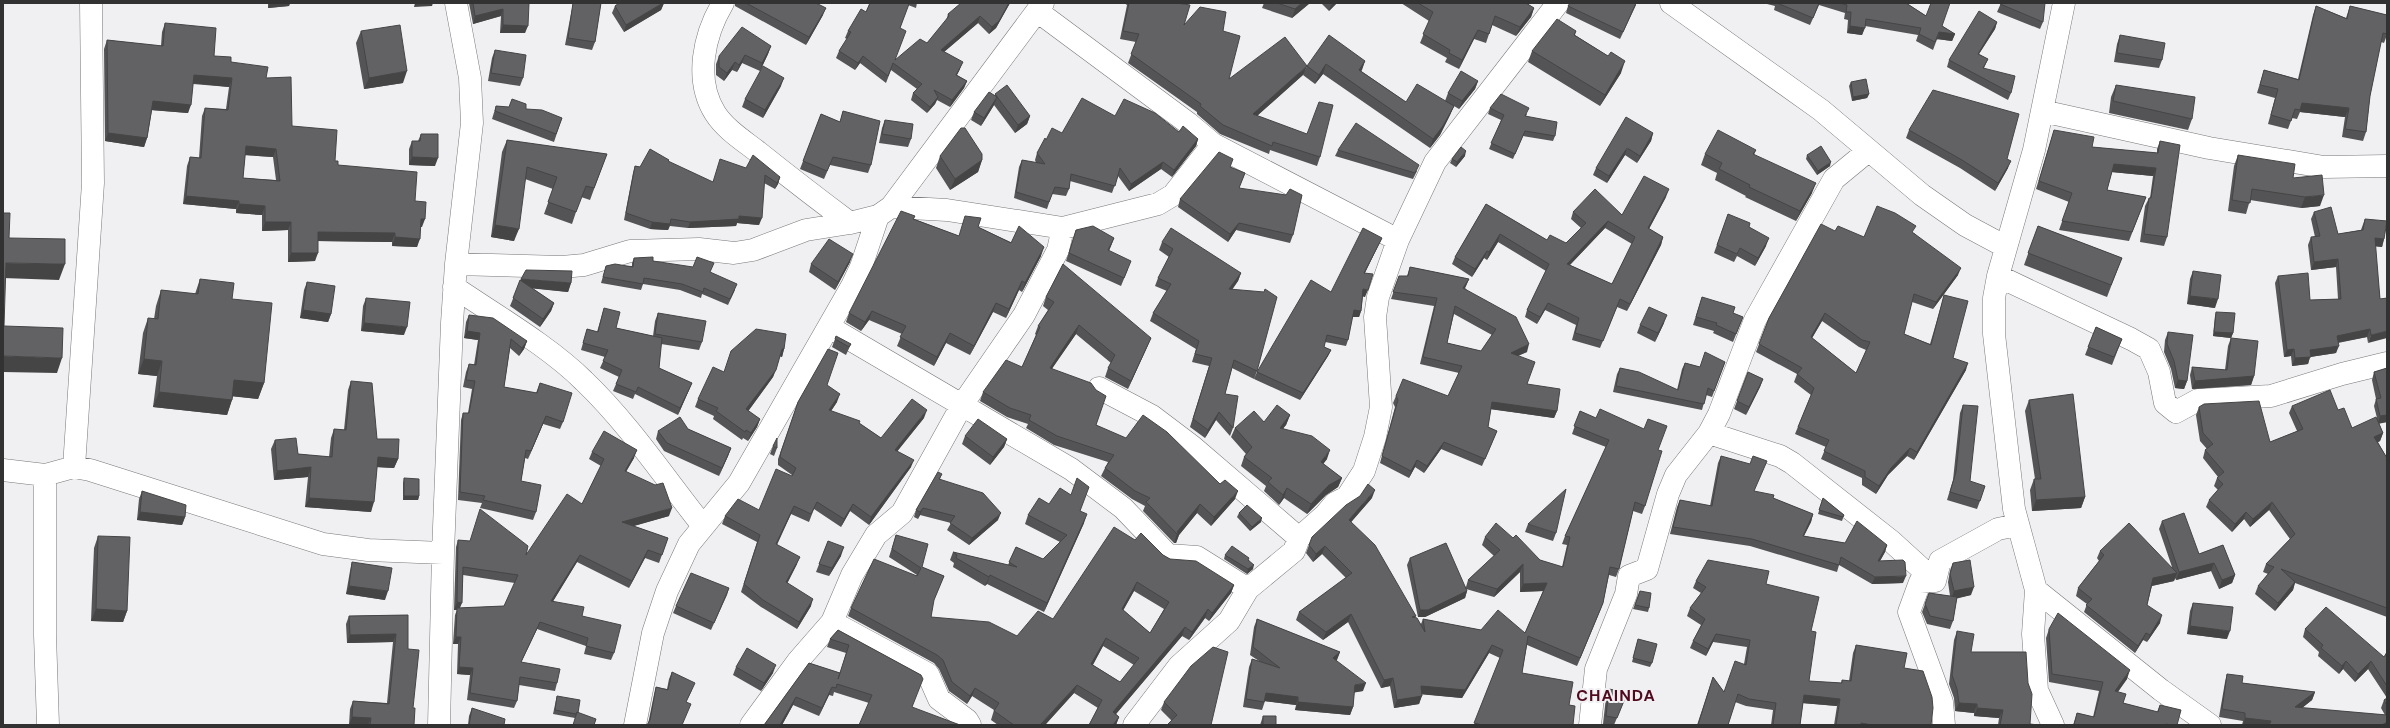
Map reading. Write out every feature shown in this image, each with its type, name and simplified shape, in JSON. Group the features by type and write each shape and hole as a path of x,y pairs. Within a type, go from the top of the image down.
{"street":[{"path":"74,467 93,183 91,3"},
{"path":"439,725 443,553 454,287 472,123 472,97 456,3"},
{"path":"723,3 712,21 704,48 705,83 708,100 716,114 735,134 850,223"},
{"path":"1134,725 1179,666 1229,622 1248,589 1294,551 1299,538 1326,515 1335,503 1347,497 1364,471 1375,437 1381,407 1375,317 1378,297 1398,240 1435,162 1558,3"},
{"path":"1671,3 1822,110 1868,151 1922,195 1965,225 2006,247"},
{"path":"2053,725 2037,690 2033,634 2036,590 2017,525 1994,334 1994,298 1998,276 2034,150 2064,3"},
{"path":"635,725 653,633 667,591 689,544 739,484 829,327 861,267 884,212 1040,7 1076,42 1188,123 1213,144 1398,240"},
{"path":"2042,111 2210,148 2324,167 2387,166"},
{"path":"456,264 562,267 584,265 636,251 698,249 734,253 753,250 806,230 850,223 884,212 947,210 1063,228 1158,204 1173,195 1213,144"},
{"path":"1590,725 1596,669 1626,594 1629,576 1647,569 1668,494 1676,475 1709,433 1719,414 1755,320 1834,179 1868,151"},
{"path":"751,725 798,661 832,622 852,575 876,535 902,514 962,405 1024,314 1058,250 1063,228"},
{"path":"1998,276 2131,338 2149,349 2159,372 2165,403 2176,412 2198,400 2271,396 2342,374 2387,363"},
{"path":"454,287 537,344 584,380 661,469 703,526"},
{"path":"829,327 1071,469 1123,508 1168,555 1197,557 1248,589"},
{"path":"1099,388 1152,416 1194,447 1299,538"},
{"path":"1709,433 1780,456 1792,463 1891,541 1935,581"},
{"path":"3,470 45,475 74,467 323,544 368,550 443,553"},
{"path":"45,475 45,635 48,725"},
{"path":"1935,581 1940,561 1998,529 2017,525"},
{"path":"1935,581 1920,582 1909,612 1942,702 1944,725"},
{"path":"2036,590 2161,690 2210,725"},
{"path":"832,622 928,674 939,699 967,720 970,725"}],"building":[{"path":"473,3 529,3 528,26 503,25 503,9 475,16"},
{"path":"573,3 601,3 595,42 568,38"},
{"path":"619,3 663,3 626,25 615,6"},
{"path":"746,3 816,3 826,8 809,37"},
{"path":"870,3 909,4 900,28 906,31 895,60 920,39 927,43 949,16 948,14 961,3 1009,3 999,21 992,27 980,16 941,50 963,62 956,75 967,81 952,100 934,90 938,97 930,107 913,93 922,84 893,63 888,76 863,56 858,63 839,51 851,32 848,31 861,9 866,12"},
{"path":"1129,3 1177,3 1190,5 1184,25 1200,7 1226,12 1223,31 1240,36 1229,79 1285,37 1307,66 1253,114 1307,134 1319,102 1333,105 1320,157 1273,142 1272,146 1223,125 1200,106 1201,104 1131,54 1139,34 1123,31"},
{"path":"1277,3 1302,3 1295,9"},
{"path":"1418,3 1526,3 1534,8 1520,27 1495,16 1489,34 1478,30 1462,60 1449,53 1450,50 1423,34 1433,12"},
{"path":"1570,3 1636,3 1623,32 1568,6"},
{"path":"1777,3 1819,3 1813,18"},
{"path":"1839,3 1906,3 1926,16 1931,3 1950,3 1942,26 1955,34 1939,32 1935,42 1919,34 1921,28 1866,19 1865,28 1850,26 1851,12 1846,12 1847,5"},
{"path":"2045,3 2043,22 2000,4"},
{"path":"2316,6 2347,19 2350,6 2387,15 2387,34 2383,33 2370,96 2366,132 2345,129 2349,108 2302,103 2300,110 2295,109 2291,121 2271,115 2278,89 2260,85 2264,70 2299,80"},
{"path":"1979,11 1997,22 1978,54 1988,59 1983,68 2015,76 2011,93 1949,60"},
{"path":"1557,19 1576,31 1574,35 1608,56 1611,52 1625,61 1605,95 1532,51"},
{"path":"165,23 216,28 214,56 231,57 231,62 268,67 266,78 291,77 292,126 337,130 335,161 338,161 338,165 417,172 415,201 426,202 425,219 421,219 420,239 395,237 395,233 318,232 318,253 291,253 291,222 265,222 265,206 239,204 239,201 186,196 190,157 201,158 205,108 228,110 232,78 194,75 191,105 153,101 147,138 108,133 107,40 163,46","holes":["246,146 276,149 280,181 243,178"]},
{"path":"400,25 407,71 369,78 361,31"},
{"path":"742,27 771,46 762,63 745,55 739,65 735,62 727,73 719,67 719,56"},
{"path":"1329,35 1365,61 1359,70 1406,102 1417,84 1454,106 1443,126 1433,139 1326,64 1319,75 1307,66"},
{"path":"2120,35 2165,43 2162,60 2117,53"},
{"path":"495,50 526,55 523,78 491,73"},
{"path":"763,66 784,78 765,110 745,99"},
{"path":"1461,71 1478,81 1462,101 1448,93"},
{"path":"1866,79 1869,94 1853,97 1851,82"},
{"path":"1007,85 1030,116 1018,125 995,94"},
{"path":"2116,85 2195,97 2192,119 2113,101"},
{"path":"1933,90 2019,114 2007,159 2011,161 1998,183 1962,160 1909,130"},
{"path":"989,92 997,97 984,118 974,112"},
{"path":"1501,94 1529,108 1525,116 1557,122 1555,136 1525,131 1515,154 1491,143 1504,115 1490,108"},
{"path":"1082,98 1115,116 1124,99 1155,113 1179,132 1183,126 1198,139 1174,170 1163,162 1131,184 1120,168 1115,186 1071,174 1069,189 1055,187 1049,202 1016,192 1022,160 1045,164 1037,153 1045,138 1046,140 1052,128 1062,133"},
{"path":"512,99 526,104 526,109 542,110 562,118 556,134 495,111 496,106 509,107"},
{"path":"843,111 880,121 871,165 833,157 827,171 803,161 821,114 840,122"},
{"path":"1626,117 1653,133 1640,156 1627,148 1609,176 1596,168"},
{"path":"885,120 913,124 911,139 882,134"},
{"path":"1356,123 1419,165 1415,173 1338,150"},
{"path":"961,128 965,128 982,154 982,160 955,179 940,156"},
{"path":"1718,130 1756,150 1753,154 1816,183 1800,211 1749,187 1750,185 1719,169 1722,163 1705,154"},
{"path":"2054,130 2094,137 2092,147 2158,153 2160,141 2180,145 2167,237 2144,234 2149,198 2151,198 2156,168 2114,164 2107,190 2146,197 2132,232 2062,221 2072,193 2039,181"},
{"path":"421,134 438,134 438,158 412,157 412,141 420,141"},
{"path":"507,140 607,154 594,188 586,186 576,212 548,202 557,177 527,167 519,229 495,225"},
{"path":"1821,146 1831,162 1818,171 1807,155"},
{"path":"1461,147 1466,151 1457,162 1452,159"},
{"path":"650,149 669,160 668,161 713,182 720,159 746,168 753,155 780,177 777,183 765,175 762,218 739,216 739,219 690,222 671,219 670,224 652,222 626,213 635,166 640,167"},
{"path":"1219,152 1233,159 1230,167 1245,173 1239,188 1286,195 1290,189 1302,195 1293,235 1239,223 1230,234 1180,199"},
{"path":"2238,155 2295,164 2293,178 2322,175 2324,195 2305,197 2252,189 2250,203 2232,200"},
{"path":"1644,176 1669,189 1648,228 1663,237 1630,304 1620,299 1603,341 1575,333 1579,318 1548,303 1540,317 1527,310 1549,264 1500,234 1489,252 1487,251 1475,269 1455,257 1486,204 1547,240 1550,235 1566,243 1586,223 1573,212 1595,189 1622,215","holes":["1608,221 1635,237 1612,284 1567,264"]},
{"path":"1877,206 1895,213 1916,226 1912,232 1961,268 1936,302 1914,294 1904,334 1931,345 1944,295 1968,301 1953,358 1968,363 1917,452 1910,448 1891,468 1879,486 1865,477 1865,471 1824,451 1829,440 1798,427 1814,388 1797,374 1802,368 1759,344 1769,318 1821,224 1835,231 1838,226 1864,237","holes":["1825,313 1862,340 1870,342 1856,373 1811,337"]},
{"path":"2331,207 2338,234 2363,230 2365,219 2387,221 2384,239 2375,238 2380,299 2387,298 2387,331 2371,335 2370,329 2337,336 2339,346 2310,350 2311,357 2295,358 2294,349 2287,350 2278,276 2308,273 2310,300 2341,299 2338,259 2314,262 2311,237 2320,236 2314,212"},
{"path":"901,211 915,216 913,219 959,236 965,216 981,218 978,227 1011,243 1019,226 1044,247 1025,283 1022,281 1009,309 996,303 974,346 950,333 937,357 900,337 906,326 872,311 865,322 849,313"},
{"path":"3,213 10,213 9,238 65,239 65,264 6,263 4,326 63,328 62,358 3,356"},
{"path":"1728,214 1750,223 1749,227 1769,238 1758,258 1740,248 1737,254 1717,245"},
{"path":"1093,226 1114,238 1108,250 1131,261 1124,278 1069,253 1076,230"},
{"path":"2038,226 2122,258 2111,285 2028,253"},
{"path":"1171,228 1241,273 1229,289 1264,292 1265,289 1277,297 1257,371 1234,360 1225,394 1238,396 1233,428 1219,412 1208,430 1193,419 1212,358 1195,354 1199,341 1153,313 1171,284 1158,278 1173,249 1162,242"},
{"path":"1363,228 1382,238 1364,273 1373,274 1368,290 1363,289 1361,311 1354,310 1348,340 1327,335 1324,347 1331,350 1303,393 1257,372 1311,280 1331,292"},
{"path":"829,239 853,254 838,282 811,264"},
{"path":"653,257 653,261 693,267 697,257 714,263 710,272 737,284 730,299 704,288 703,292 682,284 644,278 643,284 603,277 606,266 615,264 633,267 634,258"},
{"path":"1063,264 1151,338 1131,381 1108,368 1115,355 1079,325 1050,368 1091,383 1096,390 1106,396 1096,425 1126,438 1143,415 1167,432 1220,484 1225,480 1238,491 1214,517 1200,504 1177,532 1179,534 1177,534 1146,502 1150,498 1135,491 1105,468 1114,455 1057,436 1029,420 1031,415 1010,408 983,392 1006,360 1022,367 1040,327 1038,326 1054,302 1046,297"},
{"path":"1410,267 1469,279 1463,288 1516,317 1529,344 1511,353 1535,362 1527,384 1560,389 1557,411 1492,402 1488,427 1497,431 1485,459 1444,442 1427,466 1417,460 1411,471 1382,456 1398,400 1396,396 1403,379 1448,396 1462,366 1423,357 1437,298 1393,292 1399,276 1408,276","holes":["1455,306 1496,329 1481,351 1447,343"]},
{"path":"526,270 572,271 571,283 521,279"},
{"path":"2193,271 2221,275 2218,299 2190,296"},
{"path":"200,279 234,283 232,299 272,303 264,383 234,380 232,400 159,392 162,361 144,359 148,318 158,319 161,290 198,294"},
{"path":"520,280 554,303 543,319 513,298"},
{"path":"307,282 335,286 331,314 303,310"},
{"path":"1702,297 1735,307 1733,313 1743,317 1736,334 1716,325 1717,323 1696,317"},
{"path":"366,298 410,302 407,327 364,323"},
{"path":"1649,307 1667,315 1658,333 1640,325"},
{"path":"604,308 620,312 616,328 662,338 659,368 692,383 680,408 638,387 636,392 616,384 622,370 603,361 608,350 583,343 587,329 598,332"},
{"path":"2216,312 2235,313 2233,333 2214,332"},
{"path":"658,313 706,321 702,342 655,334"},
{"path":"469,315 493,318 527,341 522,348 511,339 504,387 537,393 540,383 572,393 563,422 546,416 531,451 526,450 521,481 541,485 536,512 483,500 485,496 460,492 463,413 469,413 475,381 466,380 469,364 476,365 480,333 467,331"},
{"path":"2096,327 2122,339 2114,357 2088,347"},
{"path":"756,329 786,334 784,349 782,349 776,370 746,409 760,419 751,433 746,430 745,432 716,411 718,408 698,399 713,367 724,372 731,351"},
{"path":"2168,332 2193,335 2187,381 2178,380 2174,361 2167,344"},
{"path":"836,336 851,344 849,347 835,339"},
{"path":"2231,338 2258,341 2254,376 2195,381 2192,367 2227,370"},
{"path":"828,349 838,353 827,385 840,394 829,410 860,421 859,423 881,438 912,399 927,410 895,450 914,460 871,517 853,504 844,519 817,502 811,514 794,506 776,544 800,557 786,582 813,599 799,622 763,600 744,584 760,535 725,516 738,499 759,510 776,469 792,476 796,468 780,457 781,452 798,402"},
{"path":"1705,352 1725,362 1714,391 1708,388 1704,404 1616,386 1620,368 1639,372 1678,390 1685,363 1700,367"},
{"path":"2387,368 2387,415 2380,416 2376,399 2381,398 2374,372"},
{"path":"1748,372 1763,379 1749,407 1737,401"},
{"path":"351,381 372,383 377,439 399,439 398,459 378,457 374,502 309,498 311,467 277,471 275,440 296,438 298,454 332,457 334,429 346,430"},
{"path":"2330,390 2338,410 2344,408 2352,428 2376,417 2383,433 2374,437 2387,458 2387,608 2281,569 2295,582 2278,603 2258,586 2274,567 2266,564 2295,534 2272,502 2253,519 2246,512 2235,524 2209,500 2223,484 2217,478 2224,472 2205,450 2213,444 2203,433 2199,407 2204,404 2259,401 2270,442 2303,429 2292,406"},
{"path":"2073,394 2085,497 2036,500 2034,479 2041,479 2029,400"},
{"path":"1277,405 1290,415 1280,428 1312,436 1330,450 1321,462 1342,478 1329,485 1311,504 1287,488 1283,495 1268,482 1272,478 1244,457 1252,447 1235,428 1254,411 1264,422"},
{"path":"1963,405 1978,406 1970,481 1985,486 1980,501 1950,492 1956,472"},
{"path":"1600,409 1644,429 1648,419 1667,426 1658,450 1662,451 1645,506 1635,502 1619,569 1610,567 1603,603 1580,658 1528,636 1522,673 1573,682 1569,705 1575,706 1573,725 1482,725 1474,723 1503,650 1492,645 1465,690 1421,686 1422,696 1397,700 1393,678 1384,680 1351,614 1326,632 1299,612 1352,573 1325,546 1316,554 1309,545 1312,537 1346,505 1360,496 1368,484 1375,490 1349,520 1375,545 1416,616 1412,617 1417,618 1425,632 1423,619 1481,630 1498,610 1525,633 1547,583 1523,584 1523,564 1497,589 1468,580 1500,550 1485,537 1496,523 1513,538 1516,535 1540,560 1563,567 1570,537 1565,536 1609,440 1574,426 1580,411 1596,418"},
{"path":"680,417 688,429 731,448 722,468 667,443 658,431"},
{"path":"978,419 1007,439 993,457 965,436"},
{"path":"604,431 637,450 625,471 655,485 663,483 672,508 622,522 668,538 662,555 648,550 632,581 580,555 551,601 584,607 582,616 621,625 614,653 586,646 588,638 540,622 521,662 560,669 557,683 520,677 517,701 470,693 473,668 459,667 461,637 456,637 457,608 504,606 518,575 463,567 462,603 457,602 458,540 470,541 480,509 528,546 526,555 567,494 582,504 604,459 592,452"},
{"path":"777,438 777,448 773,446"},
{"path":"1721,456 1750,464 1753,456 1767,461 1754,491 1774,495 1773,498 1813,514 1803,536 1845,543 1857,521 1887,545 1878,561 1903,560 1905,562 1906,576 1875,577 1841,557 1839,565 1752,539 1673,527 1680,500 1712,506"},
{"path":"938,472 942,474 939,479 983,493 1001,513 972,538 950,523 955,516 923,508 920,512 916,510"},
{"path":"404,478 419,479 419,496 404,496"},
{"path":"1077,478 1089,487 1080,511 1087,514 1047,603 990,575 989,577 956,558 957,555 953,552 1017,567 1009,562 1016,547 1043,559 1067,535 1028,515 1039,498 1049,504 1060,488 1071,495"},
{"path":"1566,489 1556,533 1528,524"},
{"path":"142,491 186,505 185,517 140,512"},
{"path":"1823,498 1844,515 1843,517 1819,510"},
{"path":"1247,505 1262,518 1252,527 1239,513"},
{"path":"2184,513 2199,554 2223,545 2235,575 2222,580 2214,563 2179,572 2162,521"},
{"path":"2129,523 2177,573 2153,578 2147,605 2162,615 2150,635 2146,633 2138,646 2086,605 2092,599 2078,588 2104,555 2100,551"},
{"path":"1114,527 1135,540 1141,533 1163,555 1170,559 1196,561 1234,585 1212,613 1208,609 1192,632 1185,627 1113,712 1119,717 1113,725 1089,725 1102,700 1077,685 1041,724 1042,725 1014,725 994,711 999,703 975,688 970,696 952,682 943,660 937,655 851,608 874,559 917,576 921,568 892,549 896,535 928,544 922,567 944,576 934,600 931,617 989,622 1017,636 1038,611 1053,619","holes":["1137,582 1169,602 1150,633 1122,609","1106,638 1139,658 1120,682 1091,664"]},
{"path":"98,536 130,537 127,611 96,609"},
{"path":"828,541 844,547 832,568 819,564"},
{"path":"1446,543 1467,591 1428,610 1420,610 1410,558"},
{"path":"1232,546 1249,558 1248,560 1254,565 1248,569 1225,555"},
{"path":"1708,560 1769,571 1766,584 1819,597 1811,631 1816,632 1809,681 1842,683 1842,680 1851,681 1856,645 1907,653 1904,668 1923,671 1932,697 1933,708 1931,725 1872,725 1861,723 1861,725 1836,725 1840,699 1804,695 1800,725 1773,725 1776,703 1749,699 1738,694 1728,725 1698,725 1713,677 1724,692 1735,661 1746,665 1750,640 1716,634 1708,649 1693,641 1705,619 1690,608 1706,587 1696,581"},
{"path":"1970,560 1974,587 1954,591 1950,574 1953,563"},
{"path":"352,562 392,568 388,591 349,586"},
{"path":"691,573 729,588 714,623 676,606"},
{"path":"1640,591 1651,593 1649,608 1635,605"},
{"path":"1929,593 1957,597 1953,621 1930,616 1925,604"},
{"path":"2193,603 2233,607 2230,631 2190,626"},
{"path":"2326,607 2384,657 2387,652 2387,686 2371,661 2358,674 2346,661 2342,666 2321,648 2323,645 2305,629"},
{"path":"2058,613 2130,670 2115,691 2126,694 2123,703 2158,712 2160,705 2181,710 2177,725 2074,725 2077,713 2094,717 2103,682 2052,674 2049,629"},
{"path":"408,615 408,649 419,650 413,708 415,708 414,725 370,725 371,718 352,717 353,701 389,704 396,634 350,635 349,616"},
{"path":"1257,619 1340,652 1333,658 1366,683 1355,685 1353,707 1298,702 1298,697 1266,693 1264,702 1246,699 1252,659 1280,668 1253,647"},
{"path":"838,630 921,675 923,679 912,707 960,725 859,725 872,695 837,684 836,688 832,687 822,708 796,697 780,725 764,725 809,663 840,673 849,645 830,639"},
{"path":"1957,631 1974,634 1971,652 2026,652 2028,683 2032,694 2030,724 2038,725 2000,725 2003,710 1977,708 1977,704 1959,703 1957,689 1952,675"},
{"path":"1638,639 1657,644 1652,663 1633,658"},
{"path":"1213,647 1228,652 1211,725 1167,725 1177,715 1164,702 1191,666"},
{"path":"747,648 776,665 764,683 736,667"},
{"path":"672,672 695,683 686,702 691,704 682,725 647,725 650,720 656,687 668,690"},
{"path":"2227,674 2243,676 2242,683 2315,692 2295,707 2387,715 2387,722 2382,725 2269,725 2271,721 2245,718 2245,713 2222,709"},
{"path":"1609,689 1625,692 1626,696 1617,718 1606,716"},
{"path":"557,696 580,700 578,713 577,712 576,714 555,710"},
{"path":"2387,698 2387,706 2384,700"},
{"path":"472,708 505,719 504,725 469,725"},
{"path":"577,712 596,719 594,725 573,725"},
{"path":"1263,716 1276,716 1276,725 1263,725"}],"district":[{"name":"CHAINDA","path":"1616,695"}]}
